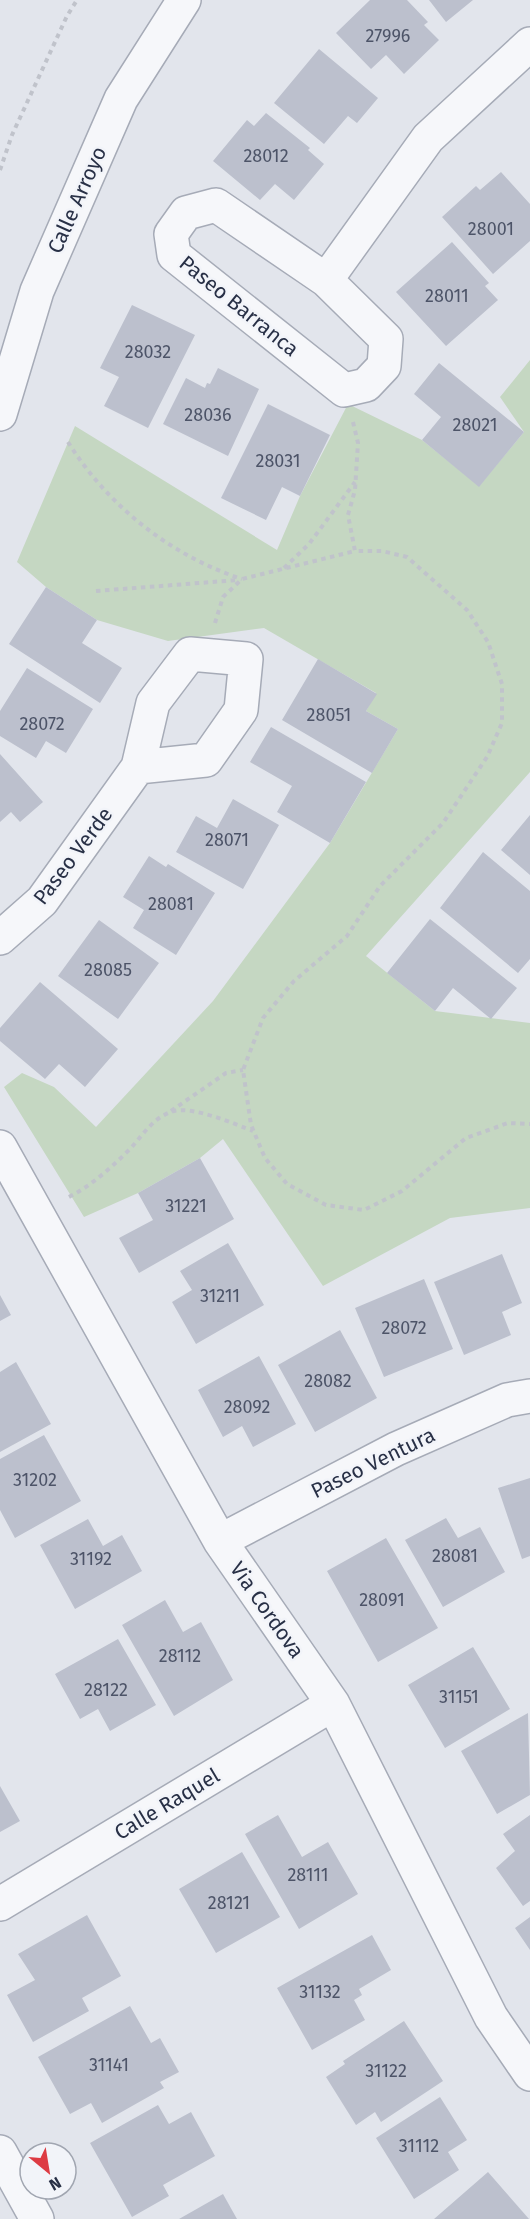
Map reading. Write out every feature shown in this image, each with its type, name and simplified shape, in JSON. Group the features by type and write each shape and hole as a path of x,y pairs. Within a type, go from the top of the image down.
{"street":[{"name":"Calle Arroyo","path":"0,414 37,291 121,99 184,0"},
{"path":"326,280 428,138 530,44"},
{"name":"Paseo Barranca","path":"216,205 326,280 386,339 384,366 366,385 344,390 174,255 171,234 186,213 216,205"},
{"name":"Paseo Verde","path":"0,938 42,901 138,767 153,703 190,654 246,659 241,710 206,760 138,767"},
{"name":"Via Cordova","path":"0,1147 220,1541 333,1704 490,2016 530,2074"},
{"name":"Paseo Ventura","path":"220,1541 396,1449 507,1400 530,1396"},
{"name":"Calle Raquel","path":"0,1905 333,1704"},
{"path":"0,2152 37,2219"}],"path":[{"path":"0,170 12,135 67,16 77,0"},
{"path":"344,390 358,443 356,481 348,515 356,551"},
{"path":"68,442 82,466 143,526 180,554 212,569 242,579"},
{"path":"283,569 309,544 356,481"},
{"path":"96,591 242,579 356,551 382,551 407,557 467,610 488,642 502,684 502,723 487,757 443,823 380,886 347,936 294,981 262,1018 243,1070 254,1132 265,1158 287,1184 326,1205 364,1210 402,1191 466,1138 508,1123 530,1124"},
{"path":"219,656 214,626 223,597 242,579"},
{"path":"165,1115 226,1073 243,1070"},
{"path":"37,1213 84,1189 131,1148 155,1119 176,1110 200,1114 254,1132"}],"green space":[{"path":"530,360 530,772 366,956 435,1011 530,1023 530,1208 450,1218 323,1286 223,1139 200,1158 138,1193 84,1217 4,1087 22,1073 54,1087 96,1127 213,1001 330,843 398,729 366,711 376,693 264,628 168,641 97,620 46,587 17,562 75,426 277,550 300,496 348,404 422,440 479,486 524,432 500,397"}],"building":[{"path":"370,0 407,0 428,22 424,25 439,40 404,74 386,55 371,69 336,33"},
{"path":"429,0 473,0 446,22"},
{"path":"319,49 378,98 357,123 348,116 324,144 274,103"},
{"path":"266,113 310,148 308,150 324,164 294,200 275,184 260,200 213,161 247,120 254,126"},
{"path":"501,172 530,204 530,241 493,274 442,217 476,186 480,190"},
{"path":"452,242 489,283 485,286 498,300 446,346 396,292"},
{"path":"132,305 195,335 148,428 104,406 119,377 100,368"},
{"path":"439,363 524,432 479,487 422,440 441,417 414,394"},
{"path":"218,368 259,389 228,456 163,424 186,378 205,388 207,383 210,384"},
{"path":"268,404 330,435 300,496 282,487 266,520 221,498"},
{"path":"46,587 97,620 82,643 122,668 100,703 9,644"},
{"path":"318,659 377,694 366,711 398,729 372,773 282,720"},
{"path":"27,668 93,709 66,753 46,741 36,758 0,736 0,711"},
{"path":"271,727 366,782 330,843 277,812 292,786 250,762"},
{"path":"0,754 43,802 20,822 11,812 0,822"},
{"path":"233,799 279,825 243,889 176,852 196,816 217,828"},
{"path":"530,815 530,875 501,850"},
{"path":"483,852 530,891 530,959 518,973 440,908"},
{"path":"149,856 166,867 168,864 215,893 176,955 133,928 144,910 123,897"},
{"path":"430,919 517,988 491,1019 453,988 435,1011 387,973"},
{"path":"99,920 159,963 118,1019 58,976"},
{"path":"40,982 118,1049 85,1087 59,1064 45,1079 0,1041 0,1028"},
{"path":"200,1158 234,1219 139,1273 119,1238 153,1220 138,1193"},
{"path":"228,1243 264,1305 196,1344 172,1302 192,1290 180,1271"},
{"path":"502,1254 522,1303 502,1312 511,1335 464,1355 434,1282"},
{"path":"424,1279 453,1349 384,1377 355,1308"},
{"path":"0,1295 11,1315 0,1321"},
{"path":"340,1330 377,1398 315,1432 278,1365"},
{"path":"259,1356 296,1424 253,1447 242,1426 223,1437 198,1390"},
{"path":"16,1362 51,1424 0,1452 0,1372"},
{"path":"44,1435 81,1501 15,1538 0,1510 0,1459"},
{"path":"530,1478 530,1556 522,1559 498,1488"},
{"path":"446,1518 458,1538 480,1527 505,1572 443,1607 405,1540"},
{"path":"88,1519 103,1546 122,1535 142,1571 75,1609 40,1545"},
{"path":"386,1538 438,1628 378,1662 327,1571"},
{"path":"165,1600 183,1632 201,1622 233,1680 174,1716 122,1625"},
{"path":"118,1639 156,1705 110,1731 98,1709 80,1719 55,1674"},
{"path":"473,1647 510,1709 445,1748 408,1685"},
{"path":"528,1713 530,1795 497,1814 461,1751"},
{"path":"0,1786 20,1821 0,1832"},
{"path":"278,1815 302,1857 328,1842 358,1894 299,1929 245,1834"},
{"path":"530,1815 530,1901 523,1906 496,1868 515,1851 503,1834"},
{"path":"242,1852 280,1917 216,1953 179,1889"},
{"path":"87,1915 121,1976 82,1998 89,2011 33,2042 7,1995 35,1980 18,1954"},
{"path":"530,1917 530,1950 515,1928"},
{"path":"372,1935 391,1970 359,1989 362,1995 354,2000 365,2020 312,2050 277,1988"},
{"path":"130,2006 151,2043 160,2038 179,2072 160,2082 164,2088 102,2123 91,2103 70,2114 38,2057"},
{"path":"404,2021 443,2081 381,2122 375,2112 356,2125 326,2077 345,2064 343,2061"},
{"path":"440,2097 467,2140 448,2152 459,2170 414,2199 376,2138"},
{"path":"158,2105 169,2124 191,2112 215,2156 163,2185 169,2196 132,2217 90,2143"},
{"path":"488,2172 529,2219 434,2219"},
{"path":"223,2194 237,2219 179,2219"}]}
